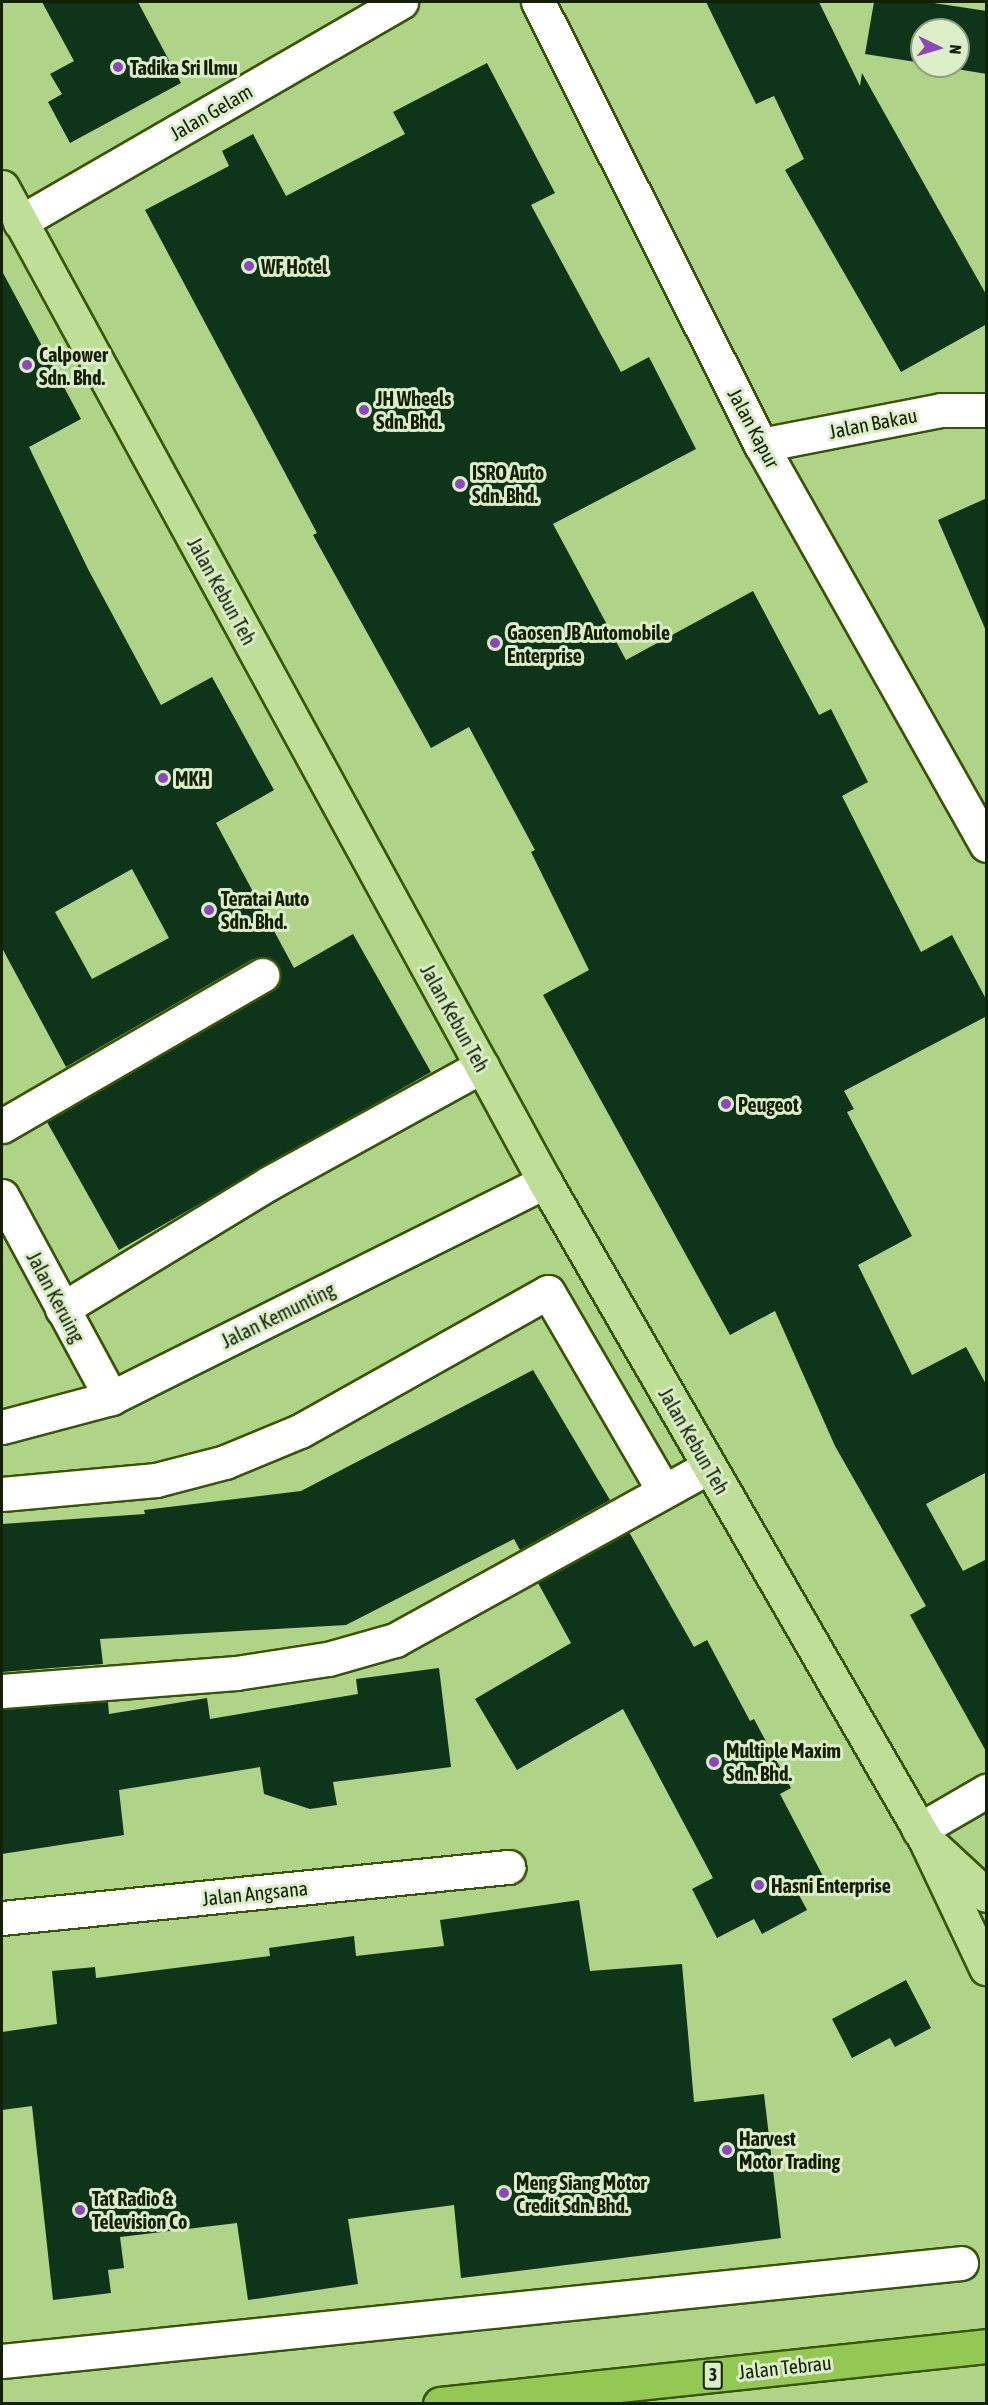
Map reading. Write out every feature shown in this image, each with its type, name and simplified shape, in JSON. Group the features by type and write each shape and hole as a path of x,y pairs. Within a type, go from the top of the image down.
{"highway":[{"name":"Jalan Tebrau","path":"440,2403 987,2346"}],"main road":[{"name":"Jalan Kebun Teh","path":"2,188 545,1182 922,1834 987,1968"},
{"name":"Jalan Kebun Teh","path":"922,1834 987,1895"}],"street":[{"name":"Jalan Gelam","path":"20,222 401,2"},
{"name":"Jalan Kapur","path":"538,2 761,445 987,845"},
{"name":"Jalan Bakau","path":"761,445 941,410 987,410"},
{"path":"2,1126 262,975"},
{"path":"63,1309 269,1183 482,1066"},
{"name":"Jalan Kemunting","path":"2,1426 111,1398 545,1182"},
{"name":"Jalan Keruing","path":"2,1196 111,1398"},
{"path":"2,1494 156,1480 225,1462 300,1431 548,1292 664,1491"},
{"path":"2,1691 236,1673 395,1640 709,1467"},
{"path":"922,1834 987,1791"},
{"name":"Jalan Angsana","path":"2,1918 508,1867"},
{"path":"2,2361 961,2264"}],"building":[{"name":"Tadika Sri Ilmu","path":"42,2 138,2 181,83 70,143 48,102 62,94 50,74 74,61"},
{"path":"706,2 819,2 860,86 862,73 987,296 987,324 901,372 785,170 804,159 774,96 756,104"},
{"path":"874,2 927,2 987,11 987,74 970,71 970,18 910,18 910,61 865,54"},
{"path":"487,63 555,193 531,205 621,372 649,357 696,449 553,524 626,660 753,591 819,715 831,709 868,782 842,796 921,952 952,935 987,1001 987,1016 844,1091 854,1109 847,1112 912,1236 858,1265 912,1375 966,1347 987,1386 987,1472 926,1504 963,1571 987,1559 987,1753 910,1615 926,1606 835,1446 775,1311 730,1335 543,995 589,970 531,852 535,850 469,727 431,748 313,535 317,533 145,210 229,166 222,151 253,134 286,196 405,134 393,112"},
{"path":"2,271 81,419 29,447 88,569 161,705 212,677 274,790 216,823 294,968 353,934 431,1072 119,1250 47,1122 271,991 281,974 271,959 253,959 66,1067 2,948","holes":["132,869 169,938 92,979 55,912"]},
{"path":"987,498 987,633 938,520"},
{"path":"533,1370 610,1500 520,1550 514,1539 346,1625 100,1639 103,1664 2,1672 2,1524 145,1514 144,1510 301,1491"},
{"path":"629,1532 694,1647 707,1640 750,1721 754,1719 791,1788 780,1794 825,1880 799,1895 807,1910 762,1934 754,1919 717,1938 692,1889 713,1878 623,1709 517,1770 475,1699 571,1643 538,1583"},
{"path":"439,1668 451,1767 333,1782 337,1805 310,1809 264,1794 260,1767 119,1790 124,1835 2,1854 2,1709 108,1702 109,1714 207,1698 210,1719 358,1694 356,1679"},
{"path":"579,1900 590,1971 682,1964 694,2102 764,2094 781,2238 461,2278 454,2205 348,2219 358,2284 248,2300 237,2223 120,2237 124,2268 108,2270 111,2293 53,2300 32,2106 2,2110 2,2032 57,2024 52,1971 95,1967 96,1978 270,1956 269,1948 354,1936 356,1956 444,1946 440,1920"},
{"path":"906,1980 931,2028 895,2047 890,2038 852,2058 832,2019"}],"place":[{"name":"Tadika Sri Ilmu","path":"118,67"},
{"name":"WF Hotel","path":"249,266"},
{"name":"Calpower Sdn. Bhd.","path":"27,365"},
{"name":"JH Wheels Sdn. Bhd.","path":"364,410"},
{"name":"ISRO Auto Sdn. Bhd.","path":"460,484"},
{"name":"Gaosen JB Automobile Enterprise","path":"495,643"},
{"name":"MKH","path":"163,778"},
{"name":"Teratai Auto Sdn. Bhd.","path":"209,910"},
{"name":"Peugeot","path":"726,1104"},
{"name":"Multiple Maxim Sdn. Bhd.","path":"714,1762"},
{"name":"Hasni Enterprise","path":"759,1885"},
{"name":"Harvest Motor Trading","path":"727,2150"},
{"name":"Meng Siang Motor Credit Sdn. Bhd.","path":"504,2193"},
{"name":"Tat Radio & Television Co","path":"80,2210"}]}
